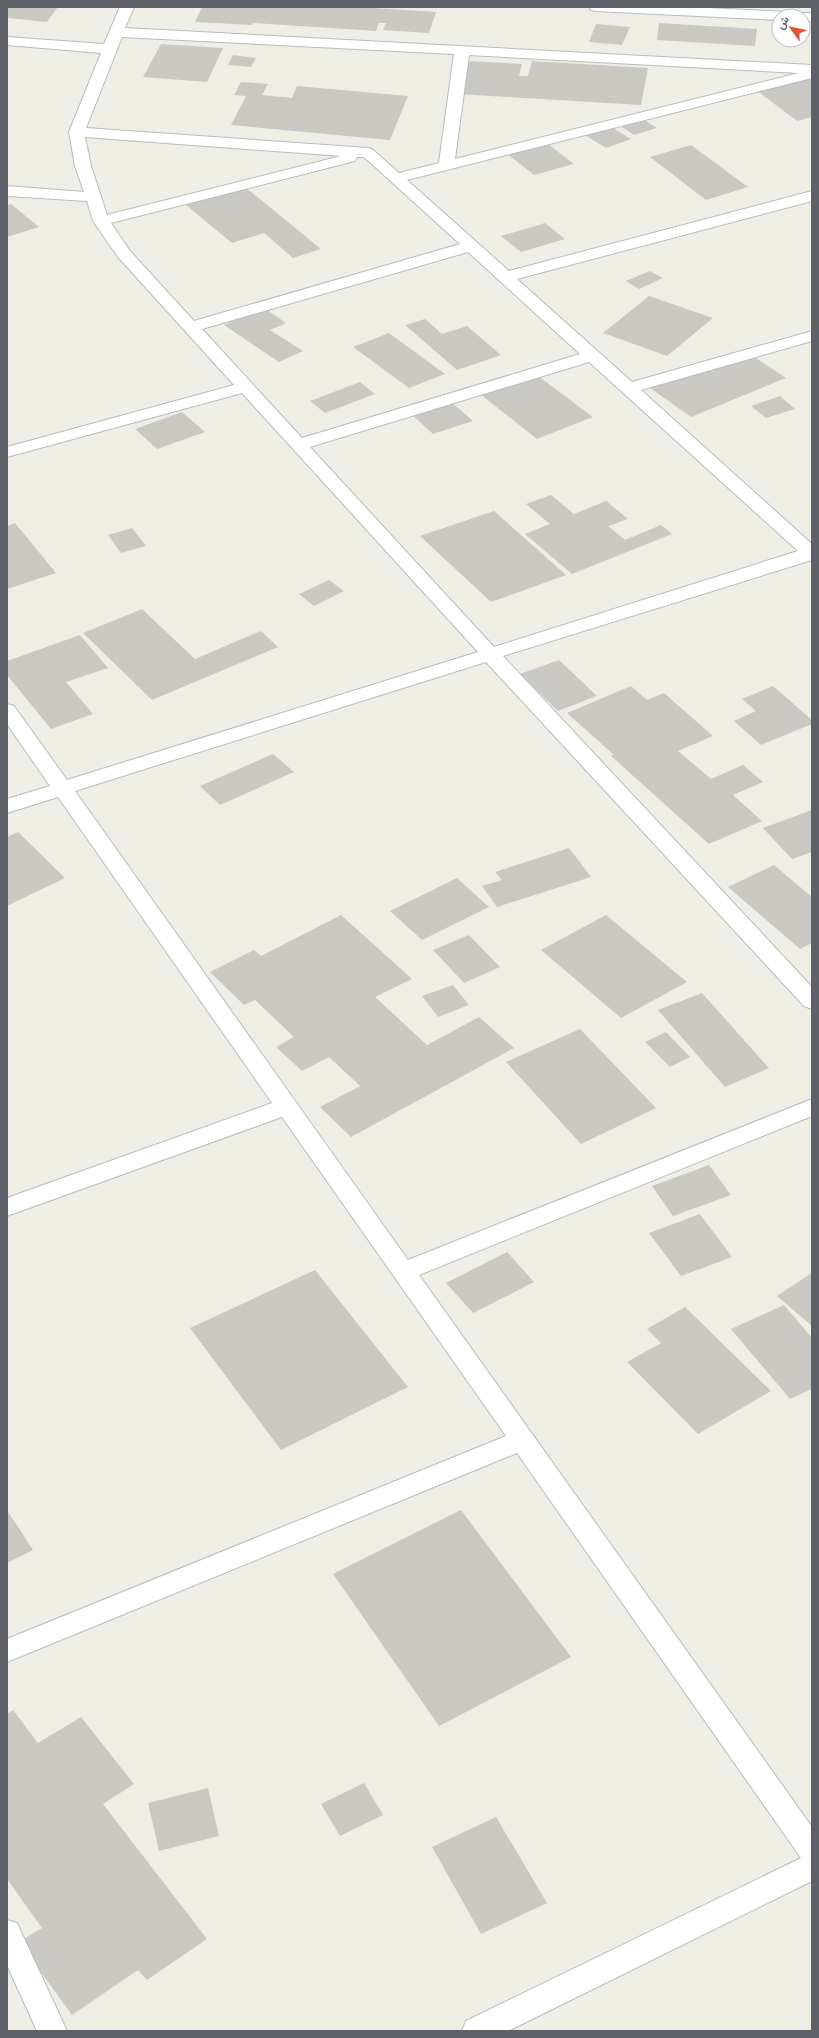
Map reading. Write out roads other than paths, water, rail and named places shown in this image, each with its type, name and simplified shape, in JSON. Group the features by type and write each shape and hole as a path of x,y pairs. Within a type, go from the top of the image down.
{"street":[{"path":"127,7 109,49 78,132 83,166 101,220 124,254 490,654 812,1001"},
{"path":"596,7 722,10 771,14"},
{"path":"117,32 812,69"},
{"path":"7,41 109,49"},
{"path":"446,166 462,50"},
{"path":"396,178 812,74"},
{"path":"78,132 368,153 812,553"},
{"path":"101,220 368,153"},
{"path":"7,195 15,191 93,197"},
{"path":"506,277 812,196"},
{"path":"191,327 471,246"},
{"path":"629,388 812,336"},
{"path":"299,445 593,355"},
{"path":"7,452 245,386"},
{"path":"7,806 812,553"},
{"path":"7,710 812,1850"},
{"path":"7,1207 287,1106"},
{"path":"404,1272 812,1107"},
{"path":"7,1651 522,1440"},
{"path":"477,2031 812,1867"},
{"path":"7,1933 52,2031"}]}
